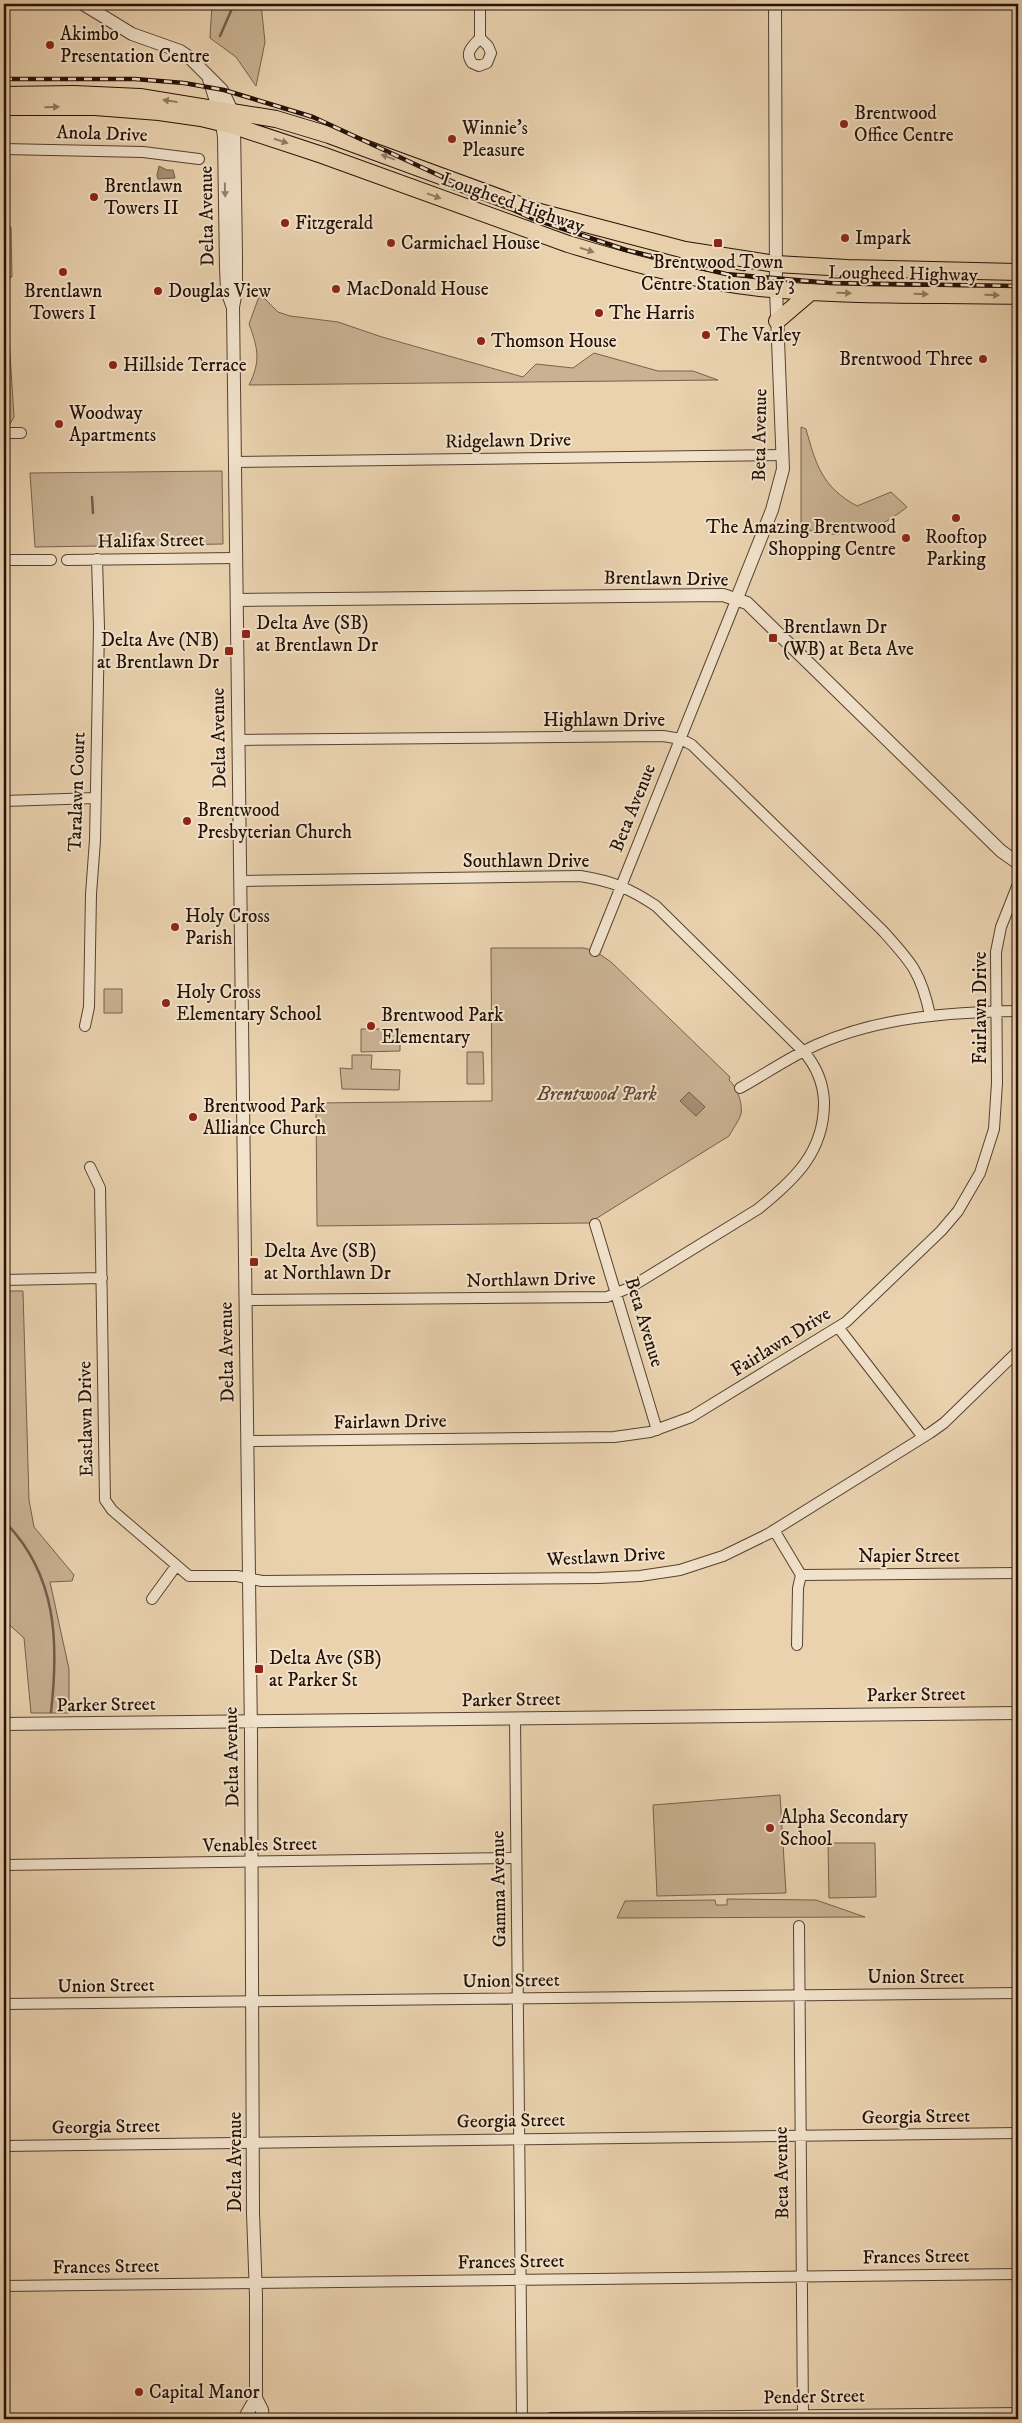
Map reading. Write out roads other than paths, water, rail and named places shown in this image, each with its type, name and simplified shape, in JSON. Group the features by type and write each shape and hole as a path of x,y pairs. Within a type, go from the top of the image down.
{"main road":[{"name":"Lougheed Highway","path":"4,95 112,95 167,100 227,117 322,155 609,256 701,279 811,292 1018,296"},
{"name":"Lougheed Highway","path":"4,107 95,107 133,109 181,115 276,119 329,135 536,211 685,250 776,264 848,268 1018,272"},
{"path":"777,321 811,292"}],"street":[{"path":"83,4 132,34 180,51 195,62 217,83 227,117"},
{"path":"480,4 480,38"},
{"name":"Beta Avenue","path":"595,951 772,510 781,480 782,455 776,289 775,4"},
{"name":"Delta Avenue","path":"227,117 236,262 236,291 233,307 251,1722 256,2398 262,2410 263,2419"},
{"name":"Anola Drive","path":"4,149 142,152 199,159"},
{"path":"4,433 22,433"},
{"name":"Ridgelawn Drive","path":"235,462 782,455"},
{"name":"Halifax Street","path":"67,560 236,558"},
{"name":"Taralawn Court","path":"85,1026 89,1007 91,894 96,798 99,628 98,559"},
{"path":"4,560 51,560"},
{"name":"Brentlawn Drive","path":"237,600 713,595 737,598 747,603 1001,851 1018,863"},
{"name":"Highlawn Drive","path":"238,740 653,736 681,739 688,742 699,752 910,960 920,979 930,1015"},
{"path":"4,801 96,798"},
{"name":"Southlawn Drive","path":"240,880 580,876 607,880 622,886 656,906 804,1052"},
{"name":"Fairlawn Drive","path":"247,1441 614,1437 657,1430 699,1413 838,1327 853,1316 941,1231 958,1211 974,1185 986,1158 996,1115 998,938 1018,884"},
{"path":"740,1088 804,1052 836,1038 886,1023 930,1015 1018,1011"},
{"name":"Northlawn Drive","path":"245,1300 607,1297 631,1288 758,1209 799,1172 814,1152 824,1116 823,1096 820,1078 814,1063 804,1052"},
{"name":"Eastlawn Drive","path":"90,1167 100,1188 105,1500 112,1510 189,1576 237,1576 248,1578"},
{"name":"Beta Avenue","path":"595,1224 657,1430"},
{"path":"4,1280 102,1278"},
{"path":"838,1327 923,1437"},
{"name":"Westlawn Drive","path":"248,1578 262,1580 640,1576 660,1574 704,1563 738,1549 774,1530 923,1437 944,1422 1018,1351"},
{"path":"774,1530 801,1575 798,1588 797,1645"},
{"path":"152,1599 176,1566"},
{"name":"Napier Street","path":"801,1575 1018,1573"},
{"name":"Parker Street","path":"4,1724 1018,1713"},
{"name":"Gamma Avenue","path":"515,1718 519,1998 519,2279 522,2419"},
{"name":"Venables Street","path":"4,1865 516,1858"},
{"name":"Beta Avenue","path":"799,1926 803,2417"},
{"name":"Union Street","path":"4,2004 1018,1993"},
{"name":"Georgia Street","path":"4,2146 1018,2133"},
{"name":"Frances Street","path":"4,2286 1018,2274"},
{"name":"Delta Avenue","path":"244,2419 256,2398"},
{"name":"Pender Street","path":"551,2419 1018,2414"}],"waterway":[{"path":"220,36 234,4"},
{"path":"92,497 93,513"},
{"path":"4,1521 22,1542 35,1563 44,1586 50,1610 54,1635 51,1712"}],"railway":[{"path":"4,79 135,79 184,83 224,90 313,117 531,218 626,250 726,274 831,283 1018,286"},
{"path":"704,262 744,269"}],"place":[{"name":"Akimbo Presentation Centre","path":"50,45"},
{"name":"Brentwood Office Centre","path":"844,124"},
{"name":"Winnie's Pleasure","path":"452,139"},
{"name":"Brentlawn Towers II","path":"94,197"},
{"name":"Fitzgerald","path":"285,223"},
{"name":"Impark","path":"845,238"},
{"name":"Carmichael House","path":"391,243"},
{"name":"Brentwood Town Centre Station Bay 3","path":"718,243"},
{"name":"Brentlawn Towers I","path":"63,272"},
{"name":"MacDonald House","path":"336,289"},
{"name":"Douglas View","path":"158,291"},
{"name":"The Harris","path":"599,313"},
{"name":"The Varley","path":"706,335"},
{"name":"Thomson House","path":"481,341"},
{"name":"Brentwood Three","path":"983,359"},
{"name":"Hillside Terrace","path":"113,365"},
{"name":"Woodway Apartments","path":"59,424"},
{"name":"Rooftop Parking","path":"956,518"},
{"name":"The Amazing Brentwood Shopping Centre","path":"906,538"},
{"name":"Delta Ave (SB) at Brentlawn Dr","path":"246,634"},
{"name":"Brentlawn Dr (WB) at Beta Ave","path":"773,638"},
{"name":"Delta Ave (NB) at Brentlawn Dr","path":"229,651"},
{"name":"Brentwood Presbyterian Church","path":"187,821"},
{"name":"Holy Cross Parish","path":"175,927"},
{"name":"Holy Cross Elementary School","path":"166,1003"},
{"name":"Brentwood Park Elementary","path":"371,1026"},
{"name":"Brentwood Park Alliance Church","path":"193,1117"},
{"name":"Delta Ave (SB) at Northlawn Dr","path":"254,1262"},
{"name":"Delta Ave (SB) at Parker St","path":"259,1669"},
{"name":"Alpha Secondary School","path":"770,1828"},
{"name":"Capital Manor","path":"139,2392"}],"park label":[{"name":"Brentwood Park","path":"597,1094"}]}
